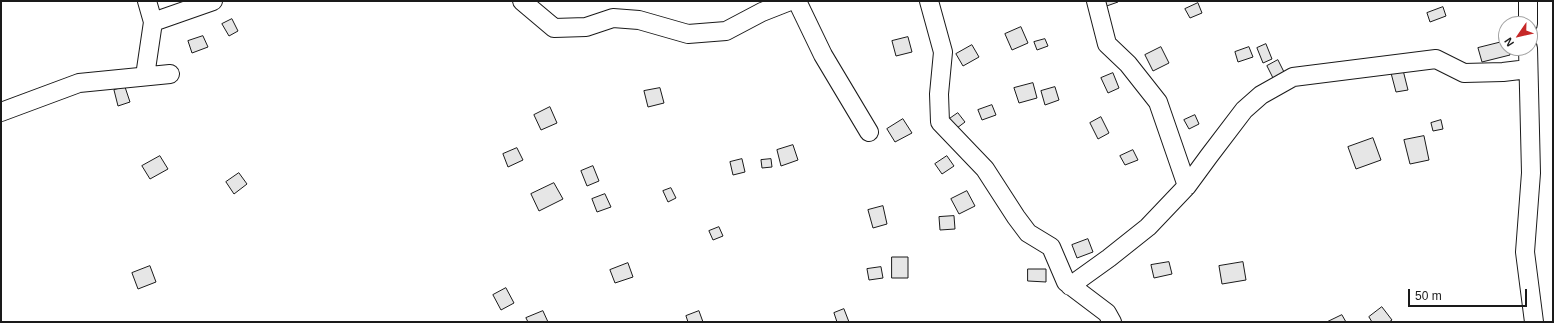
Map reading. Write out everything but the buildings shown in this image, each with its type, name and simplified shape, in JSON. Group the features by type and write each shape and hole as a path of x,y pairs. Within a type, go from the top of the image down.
{"street":[{"path":"145,76 153,22 147,1"},
{"path":"153,22 213,1"},
{"path":"522,1 554,28 586,27 613,18 639,20 688,34 726,31 762,12 790,1"},
{"path":"797,1 823,55 869,132"},
{"path":"929,1 943,52 939,94 940,122 985,169 1028,233 1051,247 1066,282 1107,313 1112,322"},
{"path":"1096,1 1107,44 1128,64 1158,102 1187,186"},
{"path":"1528,1 1528,16"},
{"path":"1528,56 1531,173 1525,252 1534,322"},
{"path":"1070,286 1148,227 1187,186 1244,110 1261,95 1292,77 1436,59 1464,73 1503,72 1528,69"},
{"path":"1,112 79,83 170,74"}]}
